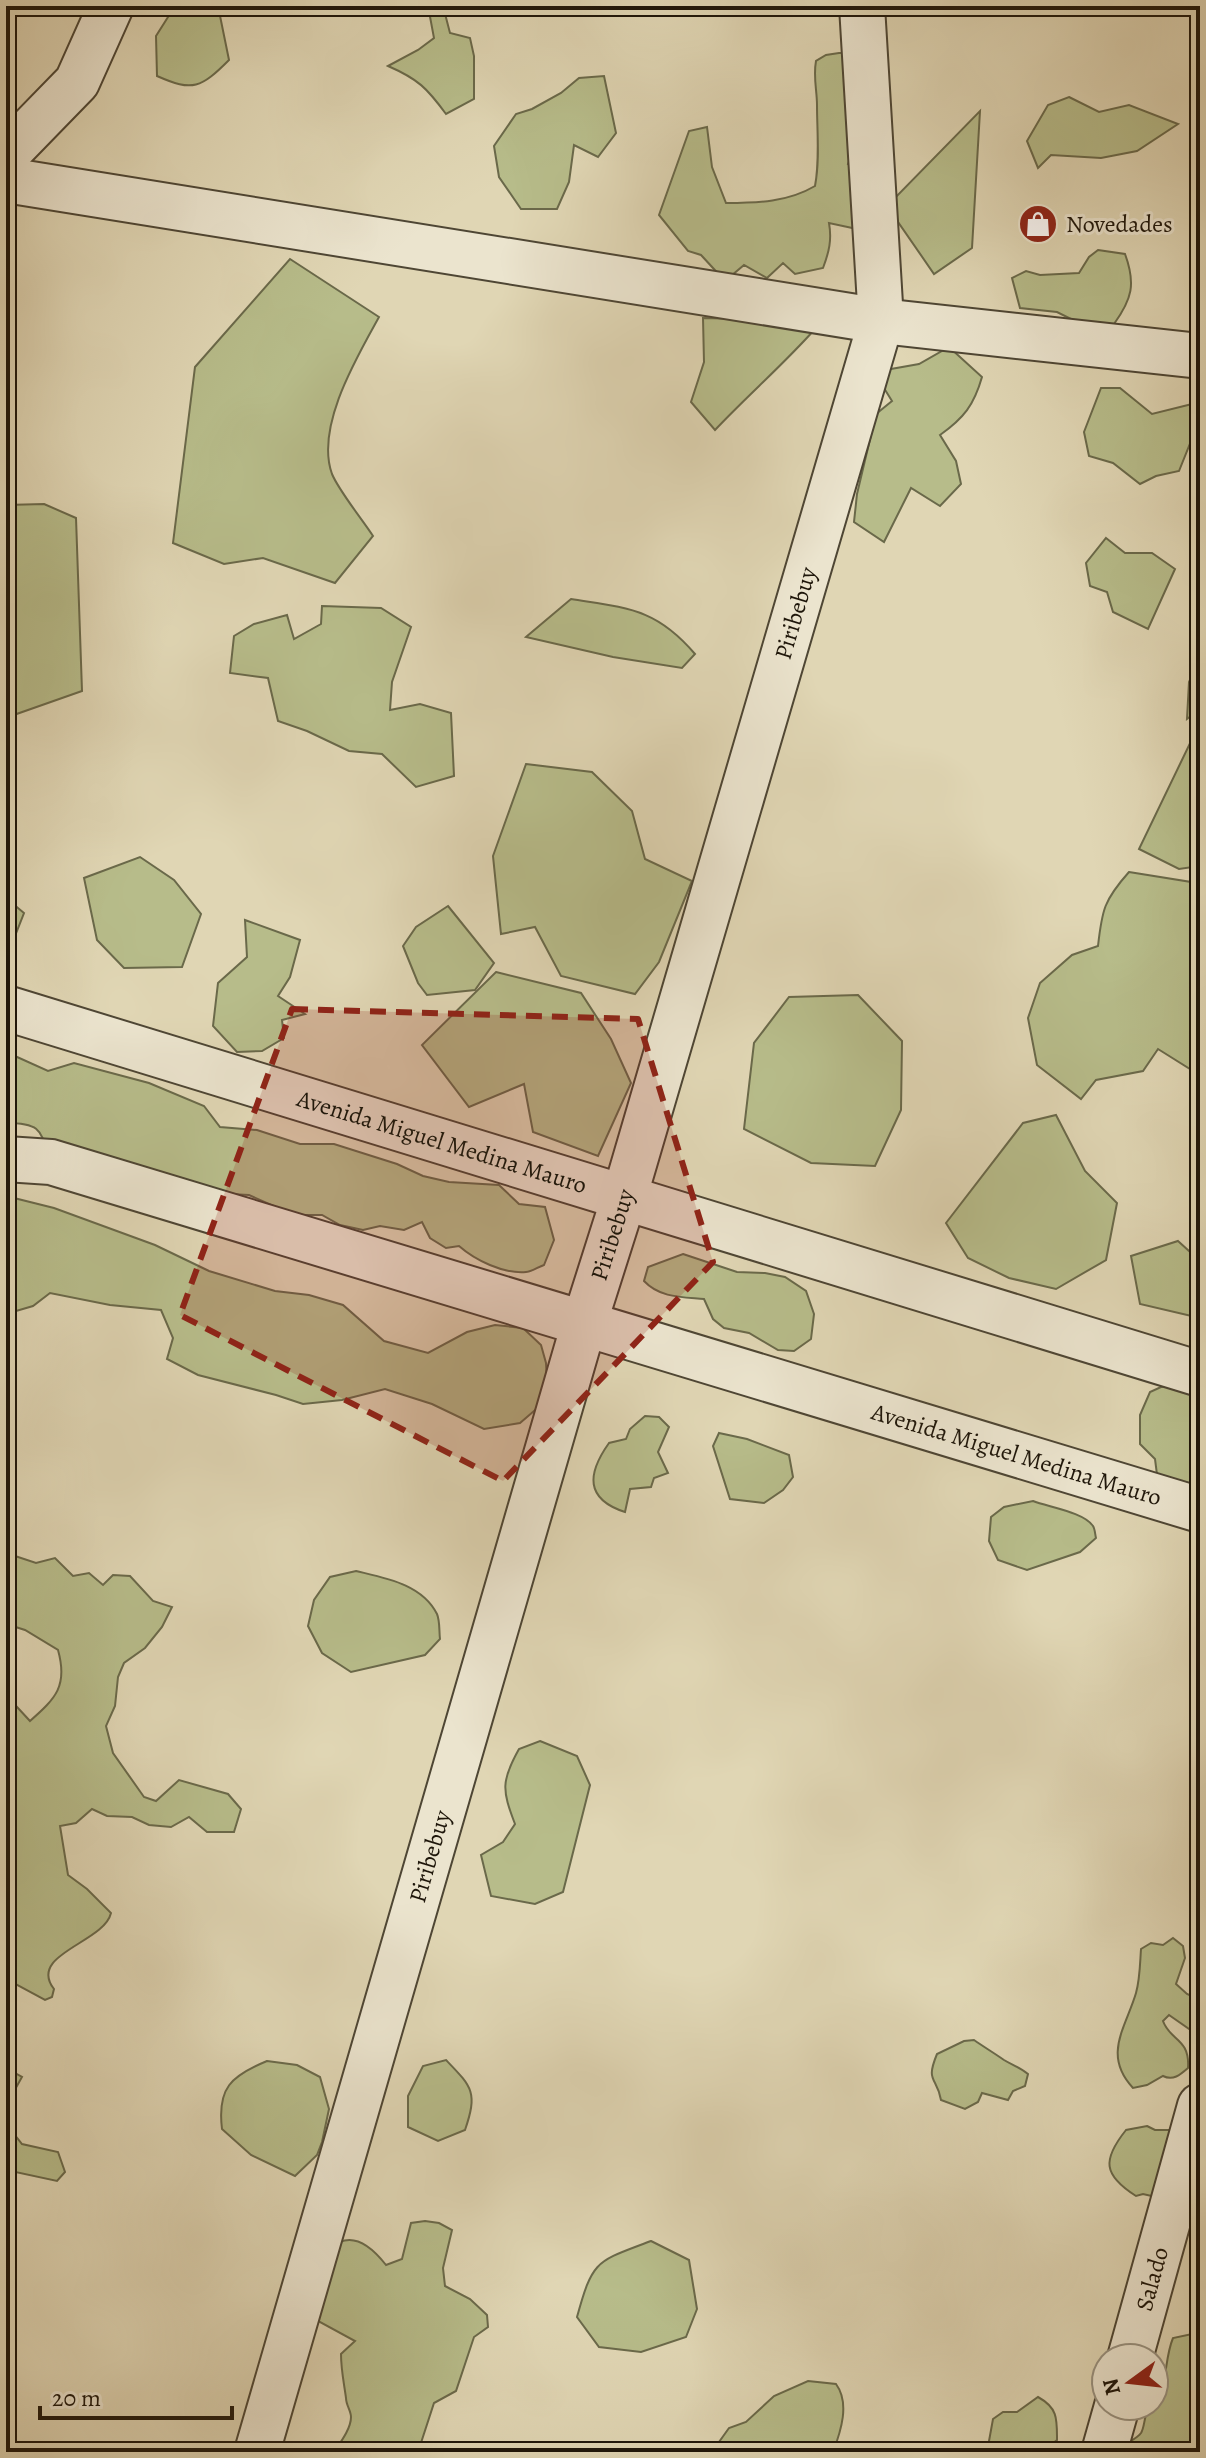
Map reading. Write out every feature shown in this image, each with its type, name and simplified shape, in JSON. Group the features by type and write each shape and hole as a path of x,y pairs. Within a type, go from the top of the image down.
{"street":[{"path":"6,155 77,82 111,6"},
{"name":"Piribebuy","path":"257,2452 584,1324 624,1198 881,321 862,6"},
{"path":"6,180 881,321 1200,356"},
{"name":"Avenida Miguel Medina Mauro","path":"6,1008 1200,1374"},
{"name":"Avenida Miguel Medina Mauro","path":"6,1159 51,1162 1200,1510"},
{"name":"Salado","path":"1134,2342 1200,2106"},
{"path":"1104,2452 1112,2422"}],"highlighted area":[{"path":"292,1009 638,1019 713,1262 503,1481 180,1315"}],"green space":[{"path":"175,6 218,6 229,60 203,82 180,84 157,76 156,36"},
{"path":"428,6 443,6 450,33 470,38 474,56 474,99 446,114 421,85 388,66 434,38"},
{"path":"839,53 858,53 860,132 848,164 869,176 857,229 829,223 829,246 823,268 795,274 783,263 767,278 744,265 725,281 701,255 688,251 659,215 689,131 707,127 712,167 726,203 783,198 815,186 818,156 816,61"},
{"path":"604,76 616,133 598,157 574,145 569,182 557,209 521,209 499,177 494,146 516,114 561,93 579,78"},
{"path":"1069,97 1099,112 1129,105 1178,124 1137,151 1101,158 1051,155 1038,168 1027,141 1048,105"},
{"path":"980,111 972,248 934,274 887,206"},
{"path":"1098,250 1125,254 1130,274 1128,299 1114,324 1087,327 1057,312 1020,308 1012,278 1026,271 1040,275 1079,273 1089,257"},
{"path":"290,259 379,317 341,393 329,435 328,455 332,474 373,536 335,583 263,558 224,564 173,543 195,367"},
{"path":"703,318 742,319 815,329 715,430 691,402 704,362"},
{"path":"949,347 982,377 967,410 940,435 956,461 961,484 940,506 911,488 884,542 854,522 857,494 876,414 892,401 874,372 919,364"},
{"path":"1101,388 1120,388 1152,414 1192,404 1195,431 1179,471 1156,476 1140,484 1113,463 1089,456 1084,432"},
{"path":"44,504 76,518 82,691 8,717 6,505"},
{"path":"1106,538 1125,553 1152,553 1175,569 1148,629 1113,612 1107,592 1090,586 1086,563"},
{"path":"571,599 625,608 653,619 667,627 695,654 682,668 613,657 526,637"},
{"path":"322,606 381,608 411,627 392,682 390,710 420,704 451,713 454,776 416,787 382,754 349,751 278,721 268,678 230,673 234,636 254,624 287,615 294,639 321,624"},
{"path":"1200,659 1200,709 1187,719 1189,682"},
{"path":"1194,735 1200,735 1200,866 1179,869 1139,849"},
{"path":"526,764 592,772 632,811 645,859 692,881 659,962 635,994 561,976 535,927 501,934 493,856"},
{"path":"140,857 174,880 201,914 182,967 124,968 97,940 84,878"},
{"path":"1129,872 1191,882 1200,897 1200,1060 1190,1069 1158,1049 1143,1071 1096,1080 1081,1099 1037,1065 1028,1018 1040,983 1072,955 1098,946 1106,906"},
{"path":"6,898 24,913 6,959"},
{"path":"448,906 494,963 475,990 427,995 418,983 403,946 416,927"},
{"path":"245,920 300,940 290,977 278,996 305,1014 282,1020 284,1038 262,1051 237,1052 213,1026 218,983 247,957"},
{"path":"496,972 581,993 611,1039 631,1083 598,1156 533,1132 524,1084 469,1107 422,1045"},
{"path":"858,995 902,1041 901,1110 875,1166 811,1163 744,1129 754,1043 789,997"},
{"path":"6,1052 48,1071 74,1063 149,1083 204,1106 220,1127 257,1130 300,1144 334,1144 397,1164 423,1176 449,1182 499,1185 519,1204 545,1207 554,1240 544,1265 528,1272 508,1271 481,1261 459,1246 446,1248 430,1238 422,1222 404,1230 380,1226 363,1230 340,1225 322,1215 294,1215 249,1195 51,1162 38,1130 27,1125 6,1123"},
{"path":"1056,1115 1085,1171 1117,1203 1106,1260 1056,1289 1009,1278 968,1258 946,1223 1023,1123"},
{"path":"6,1196 54,1208 155,1245 209,1271 275,1291 309,1295 343,1305 384,1341 428,1353 467,1332 495,1325 523,1328 541,1345 546,1363 547,1384 541,1405 520,1423 484,1429 432,1404 385,1389 342,1400 303,1404 198,1375 167,1359 173,1338 161,1310 110,1305 50,1293 33,1306 6,1314"},
{"path":"1178,1241 1200,1261 1200,1318 1140,1304 1131,1256"},
{"path":"683,1254 737,1272 785,1277 806,1291 814,1314 811,1339 794,1351 778,1350 749,1333 724,1328 713,1319 704,1299 664,1294 644,1281 648,1267"},
{"path":"1196,1383 1200,1393 1200,1515 1160,1498 1155,1459 1140,1444 1140,1415 1150,1392 1161,1387"},
{"path":"645,1416 659,1417 669,1427 658,1452 668,1473 654,1478 651,1487 630,1489 625,1512 612,1507 597,1493 594,1475 609,1443 626,1439 630,1429"},
{"path":"719,1433 747,1439 789,1455 793,1477 783,1490 764,1503 730,1499 713,1446"},
{"path":"1033,1501 1082,1517 1093,1526 1096,1538 1080,1552 1027,1570 998,1560 989,1541 991,1517 1004,1507"},
{"path":"6,1553 36,1563 55,1558 73,1576 89,1573 103,1585 113,1575 130,1576 153,1601 172,1607 162,1627 145,1648 124,1663 118,1677 115,1706 106,1726 113,1753 144,1797 156,1801 179,1780 228,1794 241,1809 234,1832 207,1832 189,1817 171,1827 149,1825 132,1817 107,1816 92,1809 76,1823 60,1826 68,1875 111,1913 95,1933 58,1957 48,1977 54,1989 52,1997 45,2000 6,1979 6,1695 30,1721 53,1698 62,1673 58,1650 25,1630 6,1624"},
{"path":"356,1571 402,1584 430,1604 438,1617 440,1639 425,1655 351,1672 322,1653 308,1626 314,1600 330,1577"},
{"path":"540,1741 577,1756 590,1785 563,1892 535,1904 491,1896 481,1855 503,1842 515,1824 506,1794 506,1778 519,1749"},
{"path":"1173,1938 1183,1946 1185,1958 1176,1984 1200,2000 1200,2025 1192,2031 1169,2015 1163,2021 1183,2045 1188,2068 1176,2076 1163,2076 1147,2085 1133,2088 1119,2064 1118,2052 1122,2029 1137,1988 1141,1949 1151,1943 1163,1945"},
{"path":"974,2040 1028,2074 1025,2086 1013,2091 1008,2100 982,2093 978,2102 965,2109 941,2100 932,2070 937,2054 964,2041"},
{"path":"446,2060 467,2084 472,2098 465,2130 438,2141 408,2127 408,2096 423,2066"},
{"path":"267,2061 297,2065 320,2077 329,2109 317,2155 295,2176 251,2155 222,2129 222,2103 229,2085 244,2072"},
{"path":"6,2068 22,2077 8,2102 7,2125 22,2144 58,2152 65,2172 57,2181 6,2170"},
{"path":"1147,2126 1155,2130 1173,2130 1156,2197 1136,2196 1117,2181 1110,2166 1113,2150 1126,2130"},
{"path":"411,2223 439,2223 452,2230 443,2268 445,2286 470,2299 487,2315 488,2327 474,2337 456,2391 434,2403 418,2452 334,2452 351,2422 341,2354 355,2341 318,2321 294,2295 334,2245 345,2240 357,2241 371,2249 386,2265 402,2259"},
{"path":"651,2241 689,2260 697,2309 686,2337 641,2352 599,2347 577,2317 593,2273 608,2259"},
{"path":"1192,2334 1200,2337 1200,2452 1116,2452 1136,2438 1144,2422 1170,2422 1170,2348 1173,2338"},
{"path":"808,2381 836,2384 843,2400 843,2417 833,2452 719,2452 719,2442 729,2428 746,2422 774,2396"},
{"path":"1038,2397 1053,2410 1056,2420 1057,2440 1046,2449 1047,2452 987,2452 993,2419 1003,2412 1017,2412"}],"place":[{"name":"Novedades","path":"1038,224"}]}
